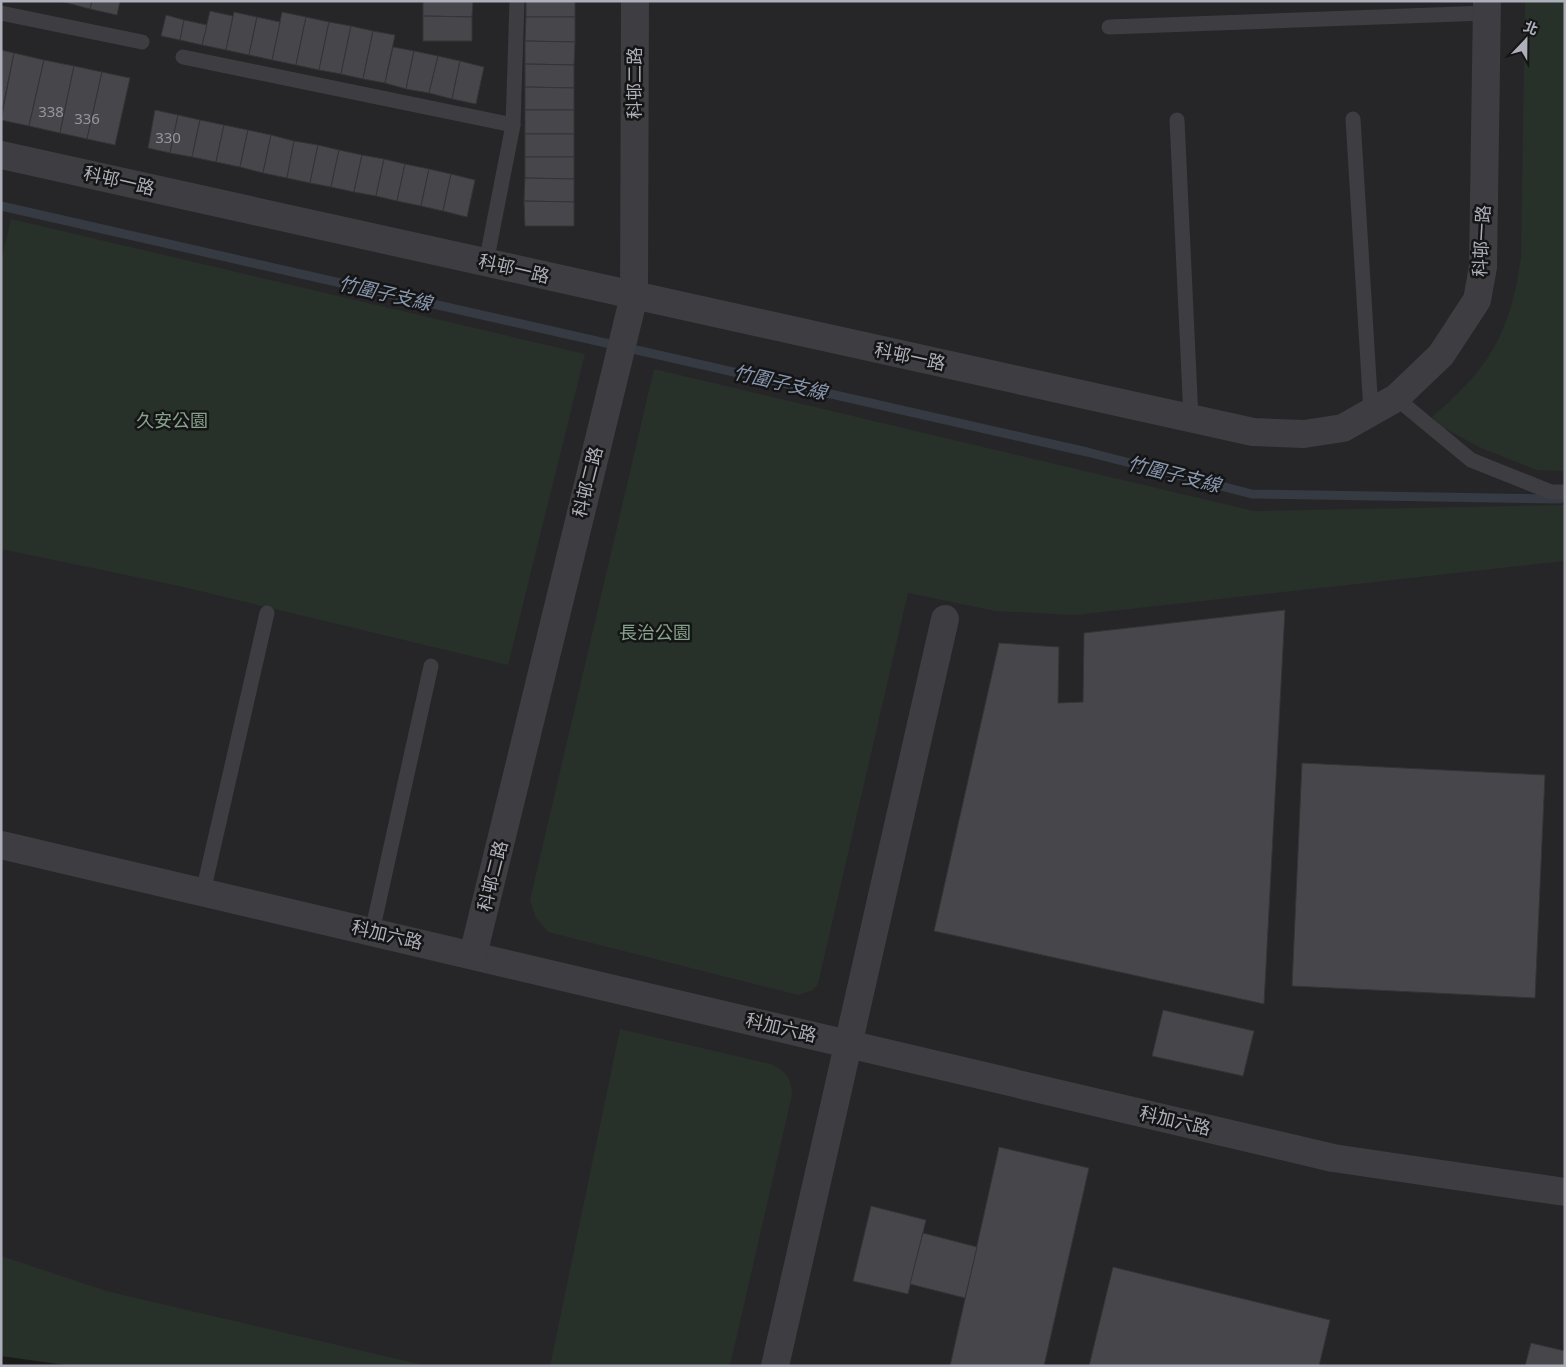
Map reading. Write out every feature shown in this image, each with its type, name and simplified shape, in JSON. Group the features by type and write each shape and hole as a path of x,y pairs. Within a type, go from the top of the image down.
{"street":[{"name":"科邨二路","path":"473,955 634,296 635,1"},
{"name":"科邨一路","path":"1,155 1254,432 1304,434 1343,428 1396,398 1441,355 1477,300 1483,268 1487,7"},
{"path":"775,1366 945,619"},
{"name":"科加六路","path":"1,845 1333,1158 1565,1192"}],"lane":[{"path":"486,263 513,125 517,1"},
{"path":"1109,27 1487,7"},
{"path":"1,13 142,42"},
{"path":"183,57 513,125"},
{"path":"1353,119 1372,412"},
{"path":"1177,120 1191,418"},
{"path":"1396,398 1471,460 1551,492 1565,492"},
{"path":"203,892 268,613"},
{"path":"372,932 431,666"}],"shaded area":[{"path":"1,1 1565,1 1565,1366 73,1366 1,1356"}],"green space":[{"path":"1525,1 1565,1 1565,471 1537,470 1481,448 1442,427 1432,417 1469,382 1483,365 1503,328 1517,283 1521,257"},
{"name":"久安公園","path":"11,219 585,354 508,665 179,586 1,549 1,261"},
{"name":"長治公園","path":"654,369 1254,511 1565,505 1565,561 1076,615 995,611 908,593 818,984 813,990 798,995 548,932 536,918 530,900"},
{"path":"620,1029 771,1064 784,1072 789,1080 792,1095 730,1366 550,1366"},
{"path":"1,1256 106,1291 427,1366 73,1366 1,1356"}],"building":[{"path":"60,1 92,1 90,9"},
{"path":"92,1 120,1 117,15 90,9"},
{"path":"423,1 473,1 472,17 423,16"},
{"path":"526,1 575,1 575,17 526,17"},
{"path":"210,11 233,16 226,50 202,45"},
{"path":"234,12 257,17 249,55 226,50"},
{"path":"282,12 306,17 296,65 272,60"},
{"path":"166,15 184,20 180,40 161,36"},
{"path":"423,16 472,17 472,41 423,41"},
{"path":"257,17 280,22 272,60 249,55"},
{"path":"306,17 329,22 319,70 296,65"},
{"path":"526,17 575,17 575,42 525,41"},
{"path":"184,20 207,25 202,45 180,40"},
{"path":"329,22 351,26 341,74 319,70"},
{"path":"351,26 373,31 363,79 341,74"},
{"path":"373,31 395,35 385,83 363,79"},
{"path":"525,41 575,42 574,65 525,64"},
{"path":"393,47 414,51 406,89 385,83"},
{"path":"1,50 14,53 1,116"},
{"path":"414,51 438,56 429,93 406,89"},
{"path":"14,53 44,60 29,126 1,120"},
{"path":"438,56 460,61 452,99 429,93"},
{"path":"44,60 74,66 60,133 29,126"},
{"path":"460,61 484,67 476,104 452,99"},
{"path":"525,64 574,65 574,88 525,87"},
{"path":"74,66 102,72 87,139 60,133"},
{"path":"102,72 130,78 115,145 87,139"},
{"path":"525,87 574,88 574,110 525,110"},
{"path":"155,110 178,115 170,153 148,148"},
{"path":"525,110 574,110 574,134 525,134"},
{"path":"178,115 200,120 192,157 170,153"},
{"path":"200,120 224,125 216,162 192,157"},
{"path":"224,125 248,130 240,167 216,162"},
{"path":"248,130 271,135 263,173 240,167"},
{"path":"525,134 574,134 574,157 525,157"},
{"path":"271,135 294,141 287,178 263,173"},
{"path":"294,141 318,145 310,183 287,178"},
{"path":"318,145 339,150 331,187 310,183"},
{"path":"339,150 362,155 354,192 331,187"},
{"path":"362,155 384,159 376,196 354,192"},
{"path":"525,157 574,157 574,179 525,178"},
{"path":"384,159 405,164 397,201 376,196"},
{"path":"405,164 429,169 421,206 397,201"},
{"path":"429,169 451,174 443,211 421,206"},
{"path":"451,174 475,180 467,217 443,211"},
{"path":"525,178 574,179 574,202 524,201"},
{"path":"524,201 574,202 574,226 525,226"},
{"path":"1285,610 1264,1004 934,931 999,643 1059,647 1058,703 1083,702 1084,633"},
{"path":"1302,763 1545,775 1535,998 1292,986"},
{"path":"1163,1010 1254,1031 1243,1076 1152,1056"},
{"path":"999,1147 1089,1168 1044,1366 950,1366"},
{"path":"871,1206 926,1220 908,1294 853,1281"},
{"path":"923,1233 977,1247 965,1298 910,1284"},
{"path":"1113,1267 1330,1320 1319,1366 1089,1366"},
{"path":"1531,1343 1565,1351 1565,1366 1525,1366"}],"waterway":[{"name":"竹圍子支線","path":"1,206 1087,452 1252,494 1560,499"}]}
